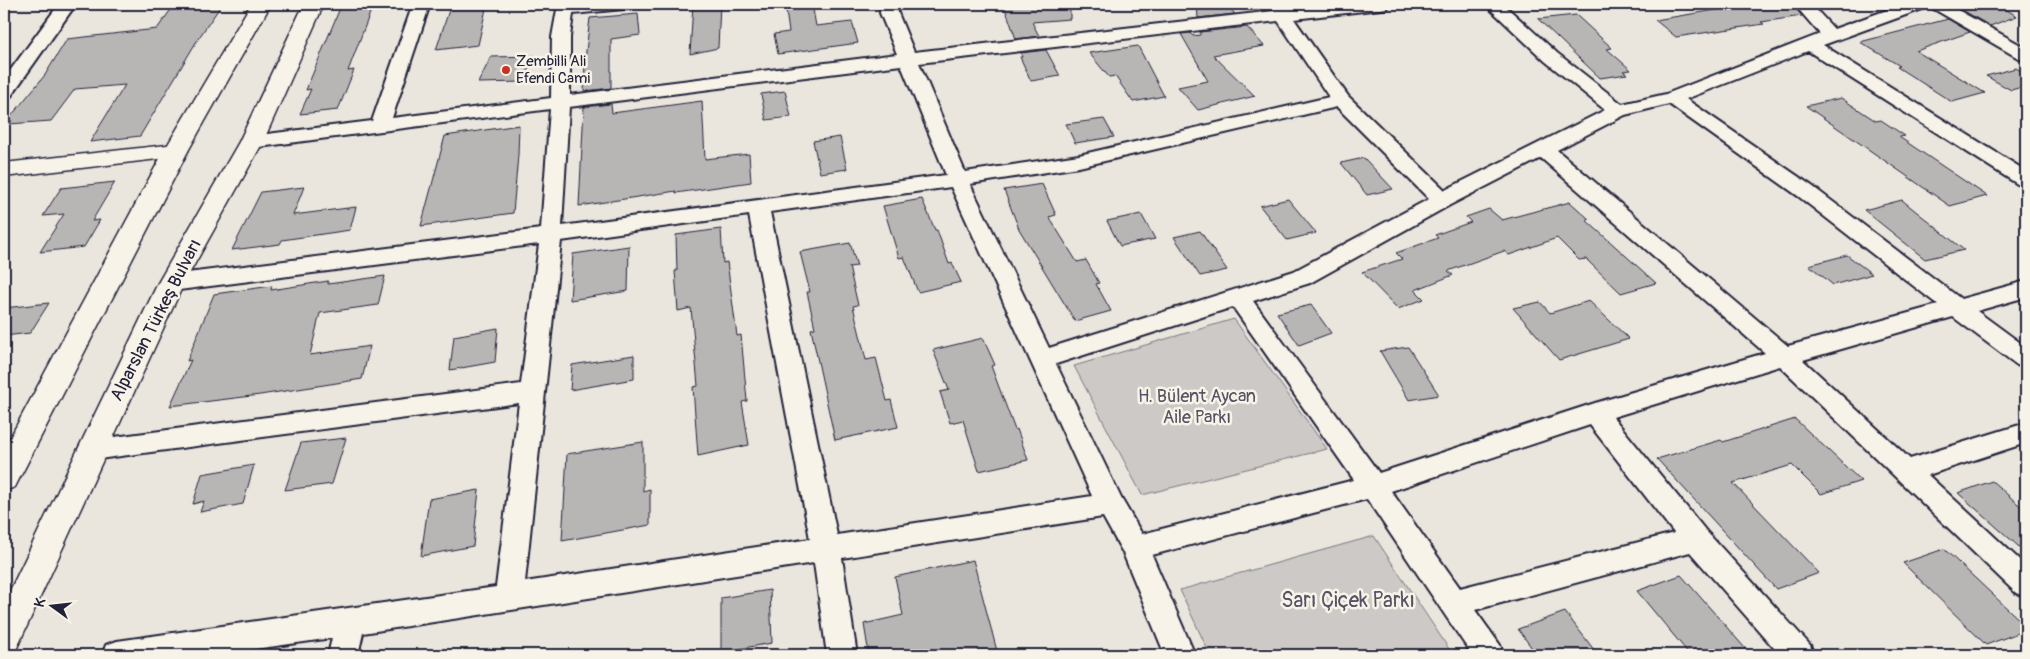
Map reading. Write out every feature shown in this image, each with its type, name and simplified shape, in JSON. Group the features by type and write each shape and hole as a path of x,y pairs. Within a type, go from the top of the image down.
{"main road":[{"path":"4,478 176,152 261,4"},
{"name":"Alparslan Türkeş Bulvarı","path":"4,639 91,450 171,283 251,142 314,4"},
{"path":"4,170 176,152"}],"street":[{"path":"4,92 12,69 67,4"},
{"path":"380,126 421,4"},
{"path":"509,597 551,235 560,102 561,37 566,7 623,4"},
{"path":"889,4 889,13 958,180 1110,505 1135,548 1180,655"},
{"path":"251,142 1282,9 1380,4"},
{"path":"1493,4 1551,57 1618,111"},
{"path":"1802,4 1831,36"},
{"path":"1042,359 1302,277 1443,200 1618,111 1672,98 1809,44 1919,4"},
{"path":"1935,4 2026,55"},
{"path":"1282,9 1341,100 1443,200"},
{"path":"1809,44 2026,180"},
{"path":"1672,98 1805,191 2026,359"},
{"path":"171,283 551,235 958,180 1079,161 1341,100"},
{"path":"1543,149 1784,356 2026,584"},
{"path":"758,207 826,548 842,655"},
{"path":"1135,548 1373,486 1595,414 1784,356 2026,289"},
{"path":"1238,297 1373,486 1489,655"},
{"path":"91,450 533,392"},
{"path":"1595,414 1696,540 1798,655"},
{"path":"1905,471 2026,433"},
{"path":"117,655 350,622 1110,505"},
{"path":"1454,603 1696,540"},
{"path":"342,655 350,622"}],"green space":[{"name":"H. Bülent Aycan Aile Parkı","path":"1234,319 1327,449 1142,495 1074,366"},
{"name":"Sarı Çiçek Parkı","path":"1374,536 1453,655 1210,655 1180,590"}],"building":[{"path":"222,4 198,39 140,136 90,142 125,85 75,89 51,121 9,124 12,121 7,121 45,75 67,39 157,29 172,8"},
{"path":"451,4 487,4 478,45 436,50"},
{"path":"693,4 720,4 718,48 690,54"},
{"path":"785,4 812,4 816,26 852,22 858,43 778,54 774,34 789,32"},
{"path":"1070,4 1070,19 1032,22 1039,36 1016,39 1004,5"},
{"path":"1197,4 1226,4 1235,14 1198,18"},
{"path":"1715,4 1792,4 1802,16 1761,22 1764,24 1676,37 1655,20 1722,9"},
{"path":"1962,4 2004,5 2005,9 2017,16 1990,26 1964,11"},
{"path":"373,5 348,71 354,70 338,110 300,114 311,89 306,90 340,8"},
{"path":"638,14 640,35 611,39 611,88 584,91 585,60 590,18"},
{"path":"1576,15 1612,48 1607,49 1631,70 1623,71 1627,74 1600,78 1538,19"},
{"path":"1948,19 1970,32 1916,51 1985,93 1952,102 1897,67 1900,66 1860,42"},
{"path":"1247,27 1264,46 1213,55 1255,96 1198,110 1178,87 1208,81 1181,34 1190,33 1193,36 1200,35 1200,32"},
{"path":"1138,46 1164,96 1133,102 1115,76 1109,77 1089,53"},
{"path":"1046,50 1060,76 1031,81 1020,57 1022,57 1021,53"},
{"name":"Zembilli Ali Efendi Cami","path":"535,56 522,82 478,83 491,57"},
{"path":"2016,68 2026,74 2026,86 2011,90 1986,76"},
{"path":"785,91 791,117 766,120 761,94"},
{"path":"1841,98 1876,121 1881,120 1905,136 1899,137 1987,196 1950,206 1806,106"},
{"path":"702,101 705,159 749,154 751,182 579,206 584,107 611,104 612,113"},
{"path":"1104,119 1114,137 1075,143 1066,124"},
{"path":"519,125 513,213 421,226 445,136"},
{"path":"840,137 847,169 820,173 813,141"},
{"path":"1364,158 1393,189 1367,195 1341,163"},
{"path":"115,182 92,221 100,220 84,247 40,252 64,214 43,216 61,188"},
{"path":"1042,184 1056,215 1049,217 1077,262 1086,260 1099,283 1096,284 1111,311 1075,321 1019,229 1004,190"},
{"path":"304,187 293,215 356,207 350,230 282,240 280,244 232,250 261,192"},
{"path":"922,199 935,230 937,230 949,264 952,263 961,282 918,292 904,257 899,258 883,206"},
{"path":"1288,199 1316,233 1287,240 1260,206"},
{"path":"1902,200 1964,250 1925,259 1864,210"},
{"path":"1570,202 1589,219 1586,220 1656,283 1621,293 1586,259 1579,260 1557,238 1509,255 1504,251 1448,271 1453,275 1415,290 1424,299 1398,309 1362,272 1402,259 1396,253 1438,238 1435,235 1471,222 1466,217 1489,209 1502,220"},
{"path":"1141,214 1155,239 1120,246 1107,221"},
{"path":"721,229 723,263 727,262 737,336 741,335 747,401 742,402 749,445 698,456 693,387 698,386 691,308 678,311 675,271 677,271 676,235"},
{"path":"1200,231 1227,270 1200,276 1174,237"},
{"path":"850,243 857,266 849,267 858,305 853,306 866,360 876,358 887,401 891,400 898,427 835,440 811,329 815,328 807,292 810,292 800,252"},
{"path":"629,246 628,291 570,300 573,254"},
{"path":"1847,255 1872,274 1833,285 1809,265"},
{"path":"385,276 378,305 320,313 310,355 370,346 362,379 260,395 170,406 191,360 187,361 214,294 272,286 271,290 328,281 328,284"},
{"path":"1589,301 1629,339 1559,360 1513,308 1540,302 1550,313"},
{"path":"49,303 30,333 4,336 4,308"},
{"path":"1311,305 1331,333 1299,345 1277,313"},
{"path":"498,328 495,362 450,370 454,336"},
{"path":"983,338 995,365 991,366 1028,460 979,471 963,420 950,423 940,392 949,390 933,350"},
{"path":"1408,347 1439,395 1409,400 1380,351"},
{"path":"634,355 634,379 570,390 572,365"},
{"path":"1795,419 1861,481 1821,494 1792,465 1733,483 1819,573 1776,589 1657,459 1721,440 1723,442"},
{"path":"346,438 332,484 285,490 301,443"},
{"path":"643,442 643,491 650,489 650,525 562,541 567,454"},
{"path":"254,465 243,504 200,512 204,501 193,504 202,474"},
{"path":"1992,481 2026,511 2026,553 1958,493"},
{"path":"479,490 473,546 421,556 429,499"},
{"path":"1944,549 2026,626 2026,630 1986,645 1903,563"},
{"path":"973,560 998,655 869,655 864,624 903,615 895,577"},
{"path":"1681,575 1751,655 1690,655 1637,591"},
{"path":"770,590 772,643 721,652 721,598"},
{"path":"1565,612 1598,655 1537,655 1518,629"}],"place":[{"name":"Zembilli Ali Efendi Cami","path":"506,70"}]}
